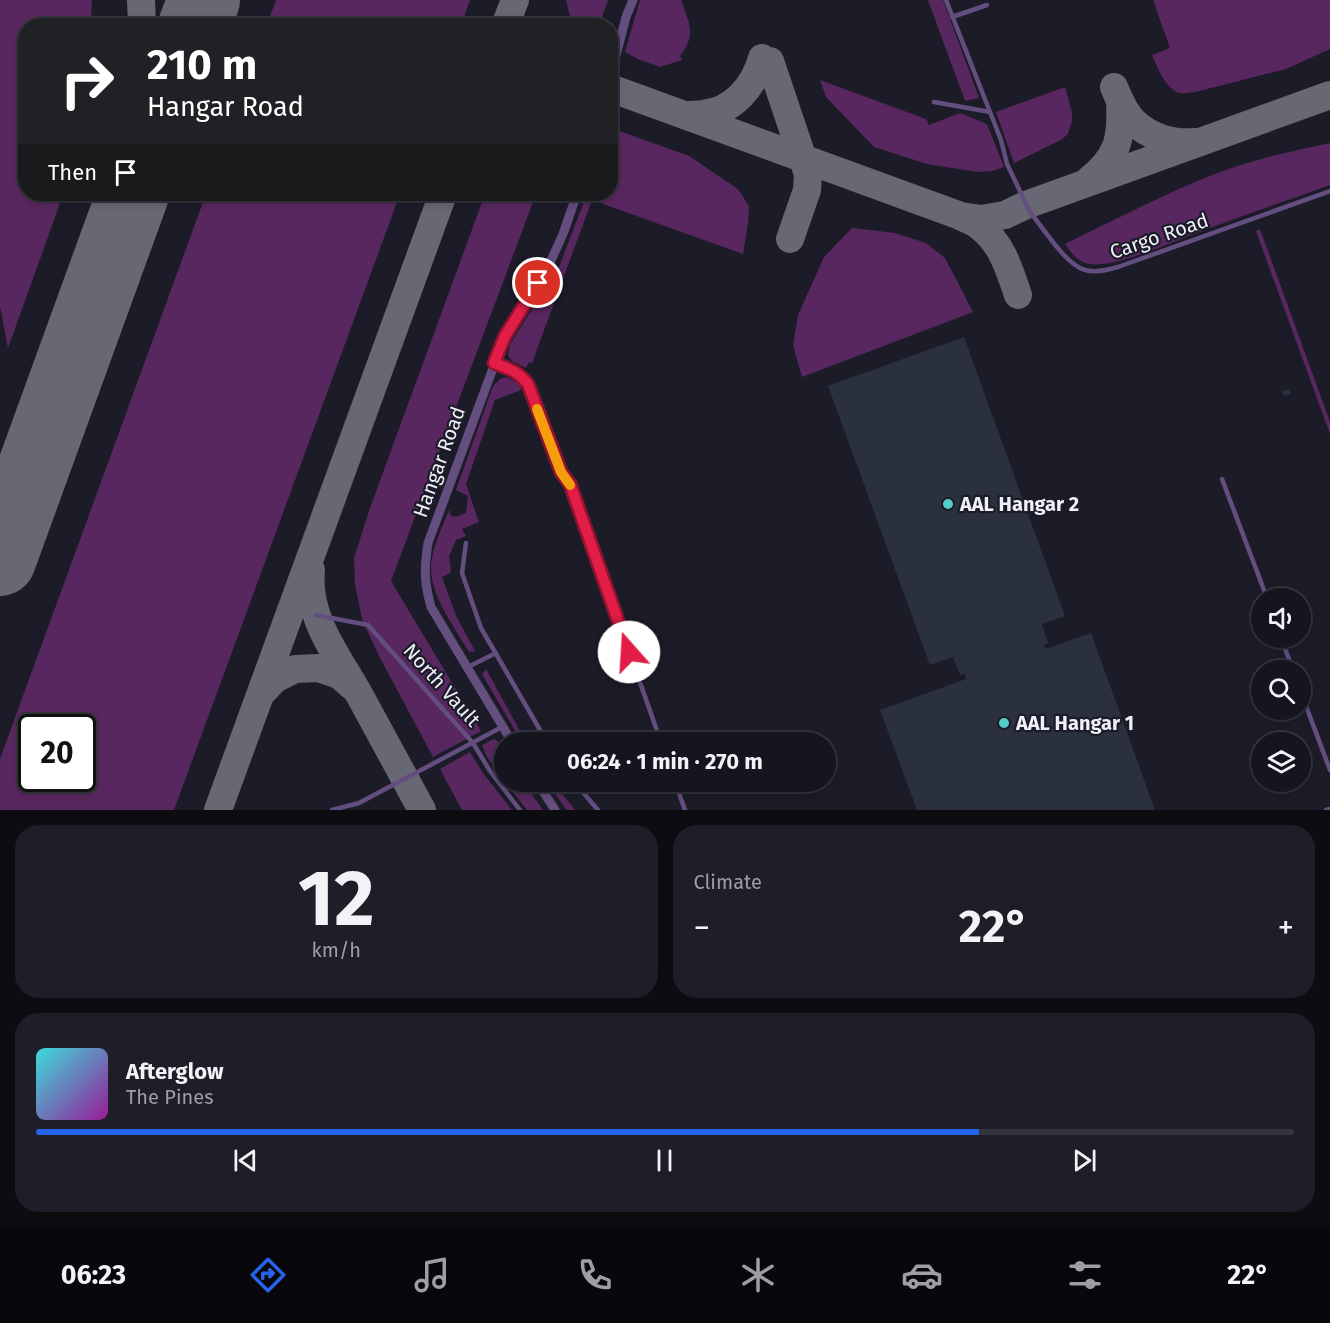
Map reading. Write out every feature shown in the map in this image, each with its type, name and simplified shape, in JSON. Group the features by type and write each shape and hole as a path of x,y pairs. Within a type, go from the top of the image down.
{"street":[{"path":"618,48 633,0"},
{"name":"Hangar Road","path":"505,732 431,607 425,586 425,561 428,543 505,336 549,265 575,201"},
{"path":"543,792 555,810"}],"lane":[{"name":"Cargo Road","path":"946,0 1001,140 1006,164 1030,212 1070,263 1085,270 1101,272 1330,191"},
{"path":"952,17 987,5"},
{"path":"934,102 990,112"},
{"path":"494,363 515,371 528,384 561,472 570,484 657,732"},
{"path":"1222,479 1263,588"},
{"path":"466,543 462,573 481,628 541,732"},
{"name":"North Vault","path":"316,615 368,625 473,742 489,771 520,810"},
{"path":"466,668 496,653"},
{"path":"1311,718 1330,770"},
{"path":"332,810 358,803 502,727"},
{"path":"1322,747 1330,744"},
{"path":"583,792 598,810"},
{"path":"679,792 685,810"}],"shaded area":[{"path":"0,0 92,0 91,18 18,18 18,201 60,201 8,348 0,306"},
{"path":"276,0 470,0 464,18 270,18"},
{"path":"566,0 608,0 602,18 572,18"},
{"path":"640,0 681,0 690,28 688,41 680,56 682,60 660,67 625,52"},
{"path":"928,0 943,0 979,98 965,101"},
{"path":"1153,0 1330,0 1330,49 1286,69 1195,92 1180,93 1166,83 1152,55 1170,48"},
{"path":"820,80 926,119 929,125 960,113 987,124 1004,167 977,172 927,164 874,147 826,97"},
{"path":"1065,87 1072,112 1068,134 1061,140 1014,163 996,112"},
{"path":"618,131 689,156 738,189 749,206 743,254 595,201 618,201"},
{"path":"1330,143 1330,185 1152,251 1111,263 1085,263 1075,257 1065,244 1163,196 1236,166"},
{"path":"203,201 397,201 174,810 0,810 0,759"},
{"path":"482,201 533,201 391,581 481,731 433,757 362,619 355,584 354,558 370,508"},
{"path":"584,201 592,201 532,363 529,362 526,368 512,361 508,355 510,344 559,267"},
{"path":"852,228 895,233 926,243 945,258 973,312 802,377 793,345 798,315 824,257"},
{"path":"1260,229 1330,422 1330,434 1256,231"},
{"path":"506,377 520,384 521,390 495,400 466,484 479,522 462,529 466,536 456,540 449,556 450,573 442,577 456,616 475,651 469,652 437,595 431,570 432,558 449,510 451,516 456,517 466,513 468,496 456,490 493,386"},
{"path":"486,669 521,732 516,732 482,674"},
{"path":"494,739 494,766 487,757 482,745"},
{"path":"470,752 494,787 494,792 498,792 512,810 462,810 440,769"},
{"path":"513,792 530,792 543,810 527,810"},
{"path":"554,792 561,792 575,810 567,810"}],"building":[{"path":"964,337 1065,616 1042,624 1048,643 1044,645 1046,649 1091,633 1155,810 917,810 880,710 966,679 965,674 960,675 953,657 930,665 828,386"},
{"path":"1289,389 1291,394 1284,396 1282,391"}],"taxiway":[{"path":"141,0 142,18"},
{"path":"508,18 515,0"},
{"path":"684,115 714,112 733,102 754,78 762,58"},
{"path":"770,61 808,174 807,190 790,239"},
{"path":"1114,87 1127,114 1139,127 1161,138 1178,142 1195,142"},
{"path":"618,91 972,221 987,233 999,248 1018,295"},
{"path":"961,216 981,219 1005,215 1026,205 1330,95"},
{"path":"1089,180 1099,172 1116,146 1120,127 1120,103"},
{"path":"103,277 122,201"},
{"path":"218,810 440,201"},
{"path":"311,570 313,604 325,636 422,810"},
{"path":"260,695 275,679 295,669 318,668 339,675 354,688"}],"runway":[{"path":"197,18 204,0"},
{"path":"0,560 130,201"}],"slow traffic":[{"path":"537,409 561,472 570,485"}],"place":[{"name":"AAL Hangar 2","path":"948,504"},
{"name":"AAL Hangar 1","path":"1004,723"}],"route":[{"path":"538,283 505,336 494,363 515,371 528,384 561,472 570,484 629,652"}]}
